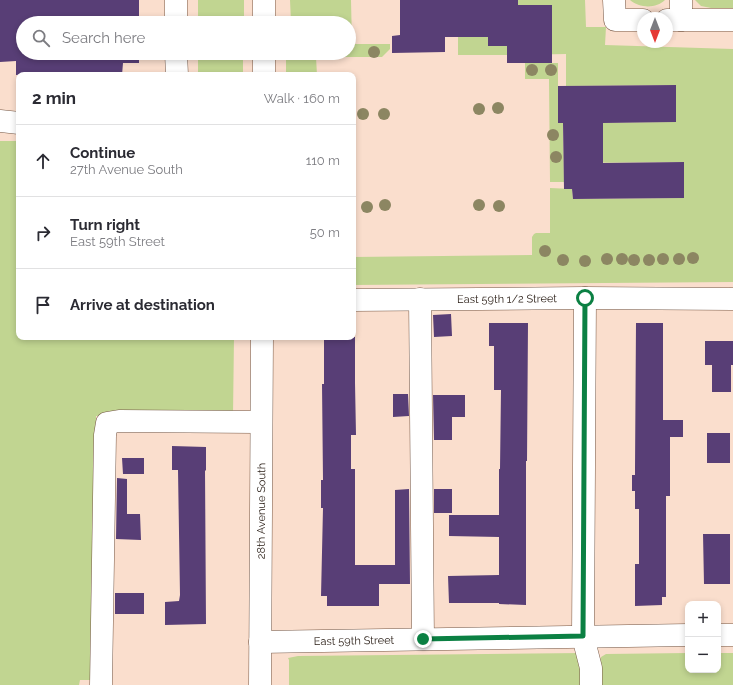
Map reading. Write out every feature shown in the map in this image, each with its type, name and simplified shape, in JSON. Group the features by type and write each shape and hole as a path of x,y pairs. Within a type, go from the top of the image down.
{"street":[{"path":"176,0 176,16"},
{"path":"264,0 264,16"},
{"path":"614,0 615,20 637,20"},
{"path":"676,14 733,20"},
{"path":"176,60 177,72"},
{"path":"264,60 264,72"},
{"path":"0,121 16,123"},
{"path":"585,298 583,636 592,668 591,685"},
{"name":"East 59th 1/2 Street","path":"356,300 585,298 733,299"},
{"path":"420,299 423,639"},
{"name":"28th Avenue South","path":"260,685 262,340"},
{"path":"101,685 104,436 107,422 261,422"},
{"name":"East 59th Street","path":"260,642 685,635"},
{"path":"721,635 733,635"}],"green space":[{"path":"198,0 244,0 244,16 198,16"},
{"path":"290,0 351,0 351,16 291,16"},
{"path":"518,0 585,0 586,27 606,27 605,45 637,46 637,48 673,47 733,49 733,282 356,285 356,257 532,255 532,237 534,234 550,233 550,188 572,189 573,199 684,198 683,162 573,163 573,123 676,122 676,85 566,86 566,54 516,55 552,36 552,5 518,5"},
{"path":"630,0 665,0 657,5 643,6"},
{"path":"695,0 733,0 733,8 711,8 701,6"},
{"path":"458,37 488,37 507,46 507,55 458,55"},
{"path":"356,44 390,44 390,49 382,57 356,57"},
{"path":"198,60 243,60 243,72 198,72"},
{"path":"286,60 316,60 317,72 286,72"},
{"path":"525,63 558,63 558,122 563,123 564,182 550,182 549,79 525,79"},
{"path":"0,141 16,141 16,340 234,340 233,415 96,416 94,680 80,680 79,685 0,685"},
{"path":"583,653 586,685 289,685 288,658 298,656"},
{"path":"685,653 685,673 721,673 721,653 733,653 733,685 600,685 600,662 601,657 606,654"}],"building":[{"path":"0,0 139,0 139,16 16,16 16,60 139,60 139,63 123,63 122,72 16,72 16,61 0,62"},
{"path":"400,0 518,0 518,5 552,5 552,63 507,63 507,46 488,46 488,37 445,37 445,52 392,53 392,36 400,35"},
{"path":"676,85 676,122 603,123 603,163 684,162 684,198 573,199 572,189 564,189 563,123 558,123 558,86"},
{"path":"451,314 452,336 434,337 433,315"},
{"path":"489,323 528,323 526,605 499,603 449,603 448,576 499,575 499,537 449,536 449,515 499,515 501,390 494,390 494,346 489,346"},
{"path":"636,323 663,323 663,420 683,420 683,437 670,437 670,496 666,496 666,597 662,597 662,605 635,606 635,564 639,564 639,509 635,509 635,491 632,491 632,475 635,475"},
{"path":"324,340 355,340 356,435 351,435 351,469 355,469 355,565 395,565 395,490 409,489 410,584 379,584 379,606 327,606 327,596 321,596 323,508 321,508 321,480 323,480 322,384 324,384"},
{"path":"705,341 733,341 731,392 712,392 712,365 705,365"},
{"path":"393,394 408,394 409,416 393,417"},
{"path":"433,395 465,395 465,417 452,417 452,440 434,440"},
{"path":"707,433 730,433 730,463 707,463"},
{"path":"172,446 206,447 206,624 165,625 165,602 179,601 180,595 178,470 172,470"},
{"path":"122,458 144,458 144,474 123,474"},
{"path":"117,478 127,479 127,514 140,514 141,540 116,539"},
{"path":"434,489 452,489 452,513 434,513"},
{"path":"703,534 730,534 730,584 704,584"},
{"path":"115,593 144,593 144,614 115,614"}],"route":[{"path":"423,639 583,636 585,298"}]}
